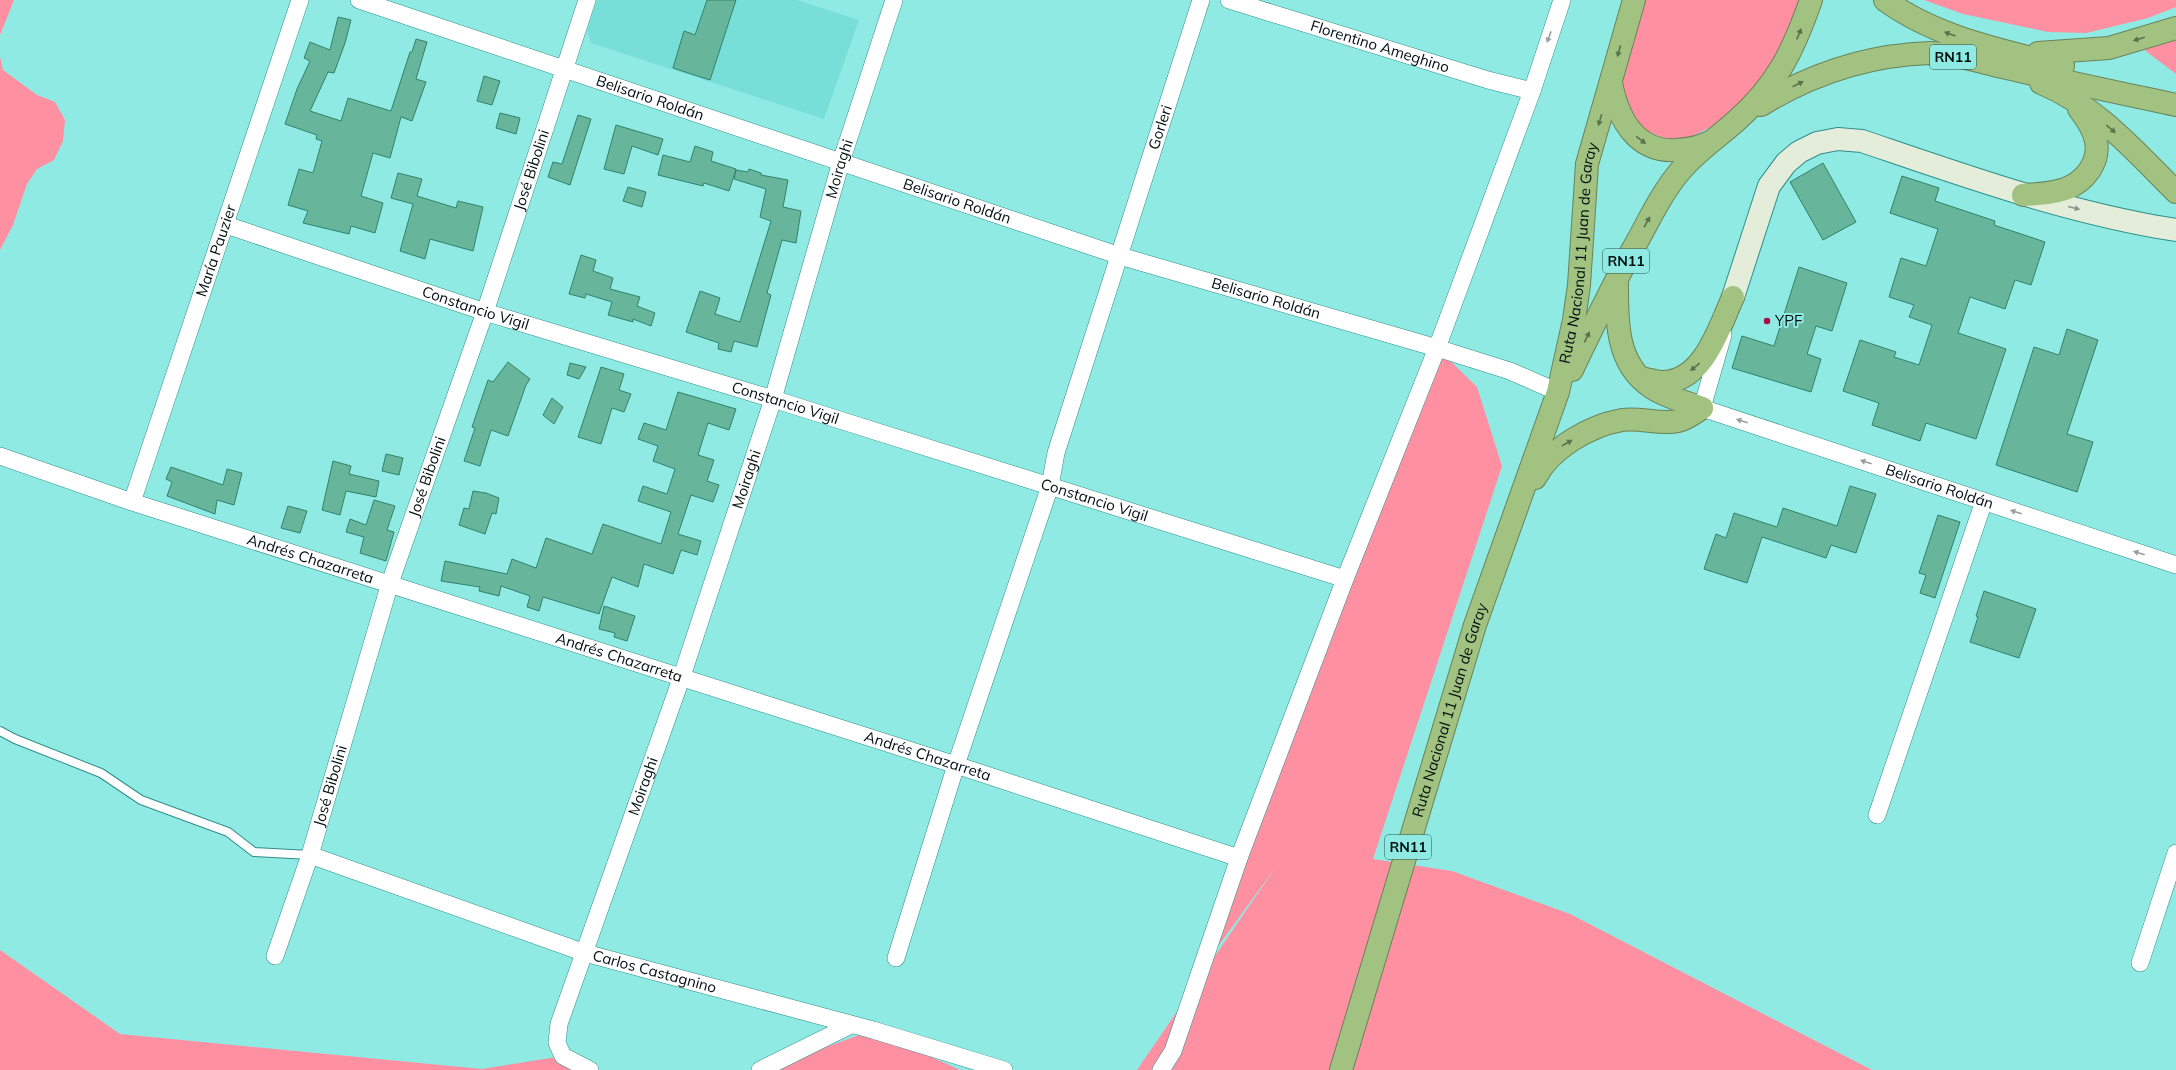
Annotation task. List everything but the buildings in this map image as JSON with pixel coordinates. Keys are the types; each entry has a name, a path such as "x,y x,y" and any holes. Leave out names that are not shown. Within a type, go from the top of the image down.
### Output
{"highway":[{"path":"1616,0 1631,10"},
{"name":"Ruta Nacional 11 Juan de Garay","path":"1547,423 1617,277 1659,201 1680,170 1696,154 1720,136 1740,118 1776,78 1790,54 1811,0"},
{"name":"Ruta Nacional 11 Juan de Garay","path":"1885,0 1931,27 2002,59 2176,105"},
{"name":"Ruta Nacional 11 Juan de Garay","path":"1341,1070 1475,625 1514,520 1558,392 1574,320 1579,285 1585,177 1631,10"},
{"path":"2002,59 2046,53 2109,48 2176,28"},
{"name":"Ruta Nacional 11 Juan de Garay","path":"1740,118 1778,94 1808,79 1864,61 1895,56 1932,53 1974,60 2002,59 2176,98"},
{"path":"2002,59 2076,102 2122,139 2176,192"},
{"name":"Ruta Nacional 11 Juan de Garay","path":"1611,82 1616,106 1625,123 1640,140 1654,148 1669,151 1690,149 1704,145 1720,136"},
{"path":"2023,195 2049,193 2066,189 2079,182 2091,170 2096,154 2096,141 2089,123 2076,102"},
{"path":"1617,277 1617,323 1622,347 1631,367 1650,387 1661,393 1702,408"},
{"path":"1641,378 1660,382 1672,380 1697,366 1707,355 1733,297"},
{"path":"1514,520 1543,463 1563,445 1591,430 1622,420 1676,421 1689,417 1702,408"}],"main road":[{"path":"1733,297 1769,186 1790,159 1799,152 1817,143 1838,139 1862,141 2023,195 2133,223 2176,230"}],"street":[{"name":"María Pauzier","path":"132,502 226,225 300,0"},
{"name":"Belisario Roldán","path":"359,0 1120,256 1437,348 1510,371 1558,392"},
{"name":"José Bibolini","path":"276,956 310,855 390,583 485,312 587,0"},
{"name":"Moiraghi","path":"590,1070 563,1056 556,1043 559,1024 680,678 773,399 841,162 894,0"},
{"name":"Gorleri","path":"896,958 956,765 1050,486 1056,452 1201,0"},
{"name":"Florentino Ameghino","path":"1230,0 1488,80 1532,90"},
{"path":"1161,1070 1173,1051 1239,858 1345,578 1437,348 1532,90 1562,0"},
{"name":"Constancio Vigil","path":"226,225 485,312 773,399 1345,578"},
{"path":"1702,408 1733,297"},
{"name":"Belisario Roldán","path":"1702,408 2176,565"},
{"name":"Andrés Chazarreta","path":"0,456 132,502 390,583 680,678 956,765 1239,858"},
{"path":"1876,815 1984,501"},
{"path":"2140,963 2170,891 2176,854"},
{"name":"Carlos Castagnino","path":"310,855 585,953 850,1025 1004,1070"},
{"path":"760,1070 850,1025"}],"lane":[{"path":"0,731 15,739 101,773 141,800 228,832 254,852 310,855"}],"shaded area":[{"path":"0,0 14,0 0,35"},
{"path":"597,0 797,0 859,20 824,119 591,43 587,31"},
{"path":"1644,0 1800,0 1782,49 1754,90 1719,123 1686,139 1666,139 1642,129 1631,109 1622,84"},
{"path":"1924,0 2176,0 2176,7 2148,18 2086,33 2048,32 1963,14"},
{"path":"2176,36 2176,74 2143,49"},
{"path":"0,57 3,70 37,95 55,102 65,120 63,141 54,160 37,169 27,184 13,225 0,250"},
{"path":"1437,348 1477,387 1502,466 1373,859 1452,871 1570,914 1872,1070 1137,1070 1275,868 1200,971"},
{"path":"0,950 120,1034 482,1069 563,1056 593,1070 0,1070"},
{"path":"873,1030 960,1070 763,1070"}],"place":[{"name":"YPF","path":"1767,321"}]}
